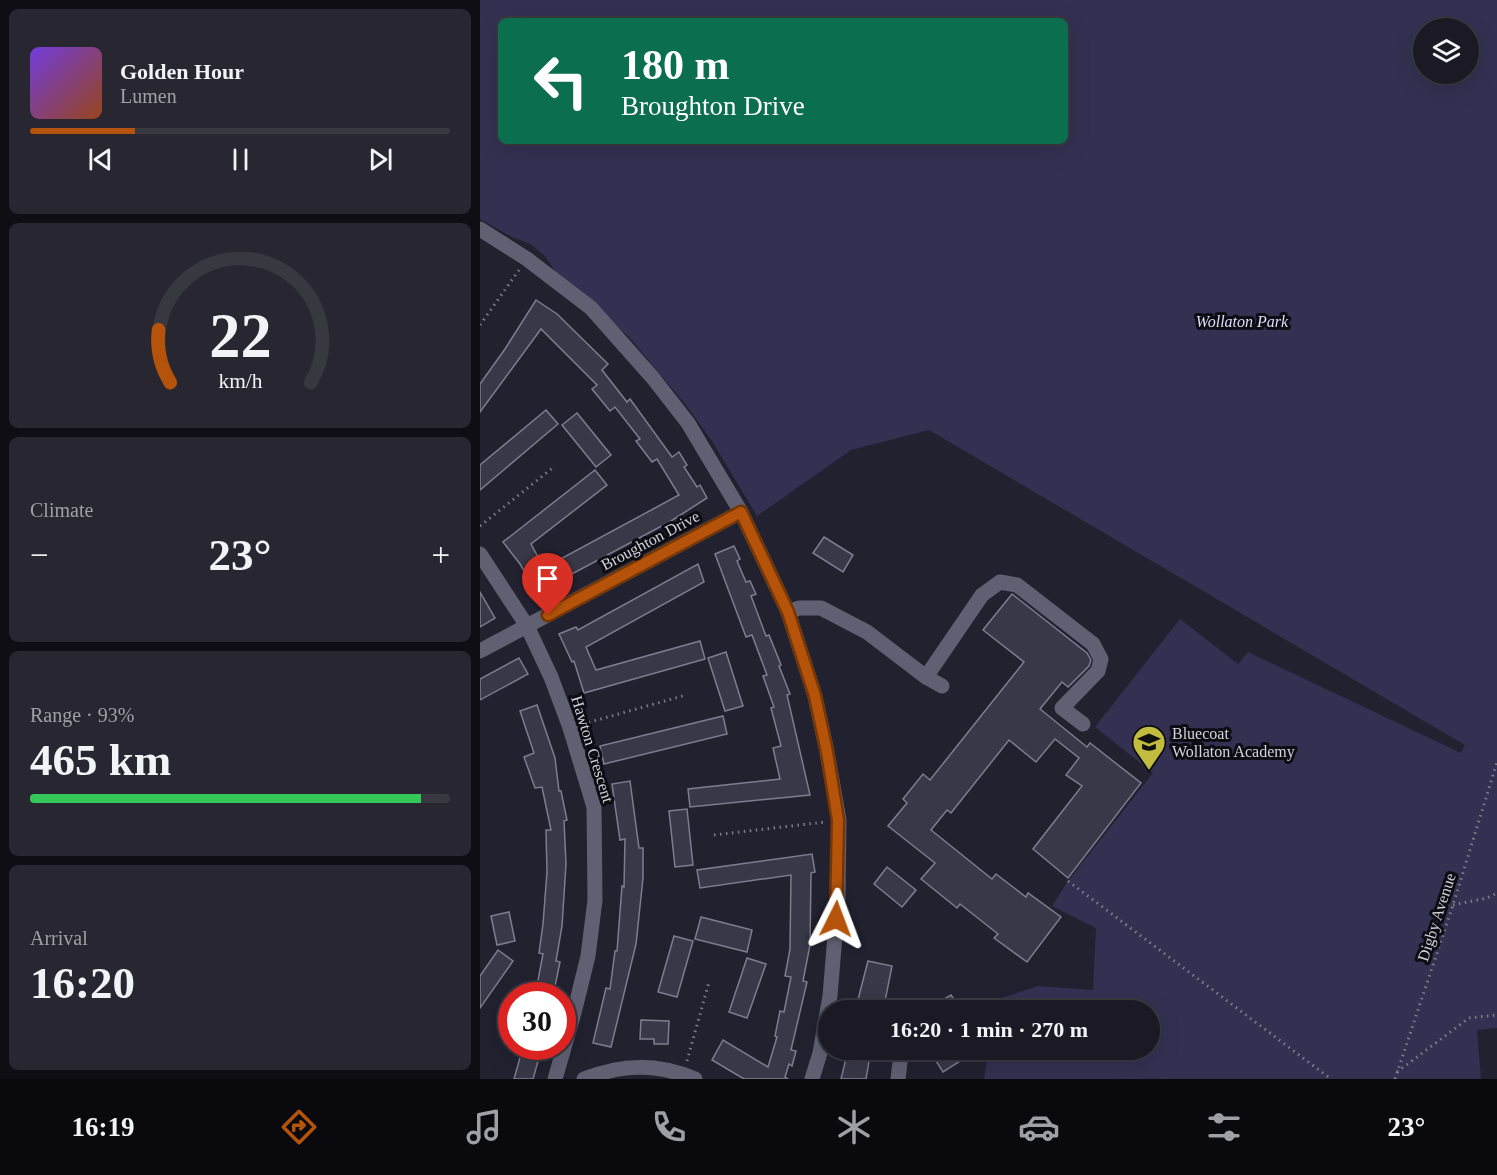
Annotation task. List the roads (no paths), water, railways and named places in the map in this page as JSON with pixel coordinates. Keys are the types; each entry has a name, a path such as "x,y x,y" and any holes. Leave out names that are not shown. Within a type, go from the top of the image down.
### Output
{"street":[{"path":"480,229 527,259 591,309 653,378 688,423 741,512 788,612 815,696 838,820 838,899 830,996 820,1053 812,1079"},
{"name":"Broughton Drive","path":"480,651 741,512"},
{"name":"Hawton Crescent","path":"480,554 527,626 551,677 570,728 594,807 595,900 588,956 555,1079"},
{"path":"926,677 982,595 1000,582 1017,585 1093,644 1101,659 1098,671 1062,708 1083,724"},
{"path":"788,612 798,608 821,608 867,632 926,677 942,686"},
{"path":"898,1079 900,1060"},
{"path":"584,1079 602,1072 638,1066 689,1077"}],"place":[{"name":"Bluecoat Wollaton Academy","path":"1149,771"}],"park label":[{"name":"Wollaton Park","path":"1242,321"}]}
